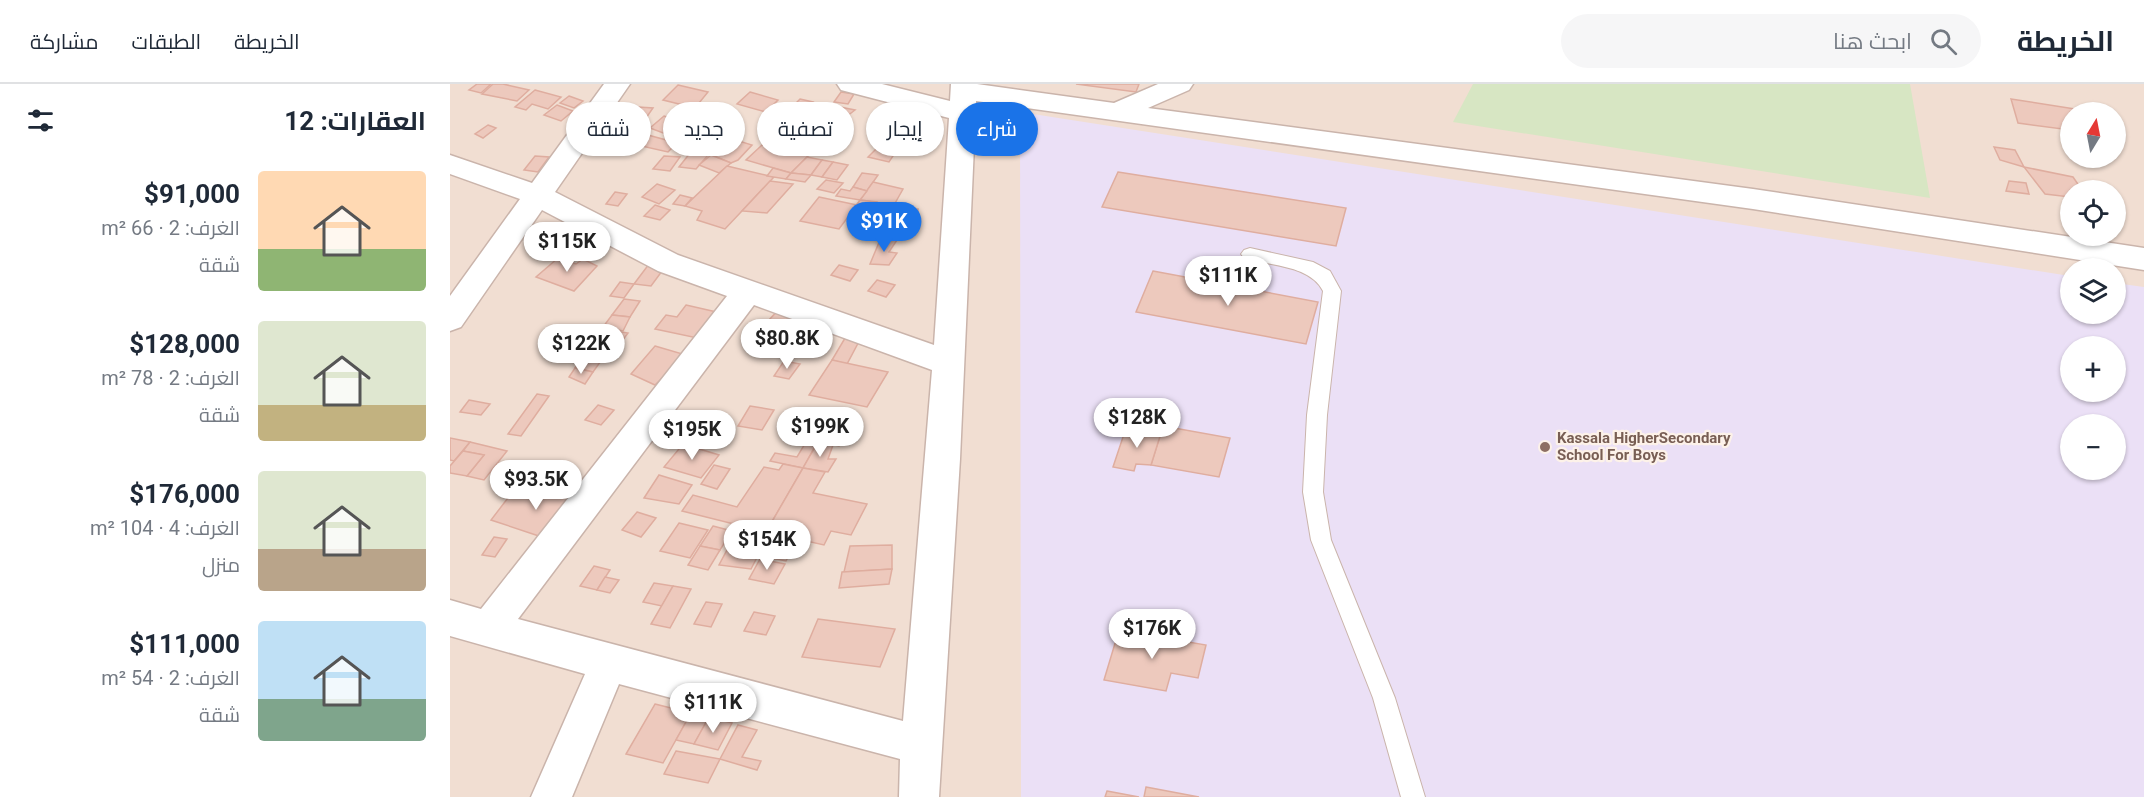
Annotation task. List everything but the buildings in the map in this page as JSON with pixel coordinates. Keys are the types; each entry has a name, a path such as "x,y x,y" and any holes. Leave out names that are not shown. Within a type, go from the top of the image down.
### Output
{"street":[{"path":"450,319 617,84"},
{"path":"850,84 1116,112 1753,199 2144,259"},
{"path":"1116,112 1180,84"},
{"path":"919,797 943,459 963,96"},
{"path":"450,164 537,195 668,263 948,363"},
{"path":"488,629 748,291"},
{"path":"450,618 609,663 921,745"},
{"path":"551,797 609,663"}],"lane":[{"path":"1250,254 1307,267 1324,276 1332,291 1317,415 1313,492 1322,540 1384,698 1413,797"}],"shaded area":[{"path":"450,84 2144,84 2144,797 450,797"},
{"name":"Kassala HigherSecondary School For Boys","path":"1038,115 2060,274 2060,324 2126,324 2126,285 2144,287 2144,797 1021,797 1020,156 1038,156"}],"green space":[{"path":"1473,84 1910,84 1930,198 1453,122"}],"place":[{"name":"Kassala HigherSecondary School For Boys","path":"1545,447"}]}
